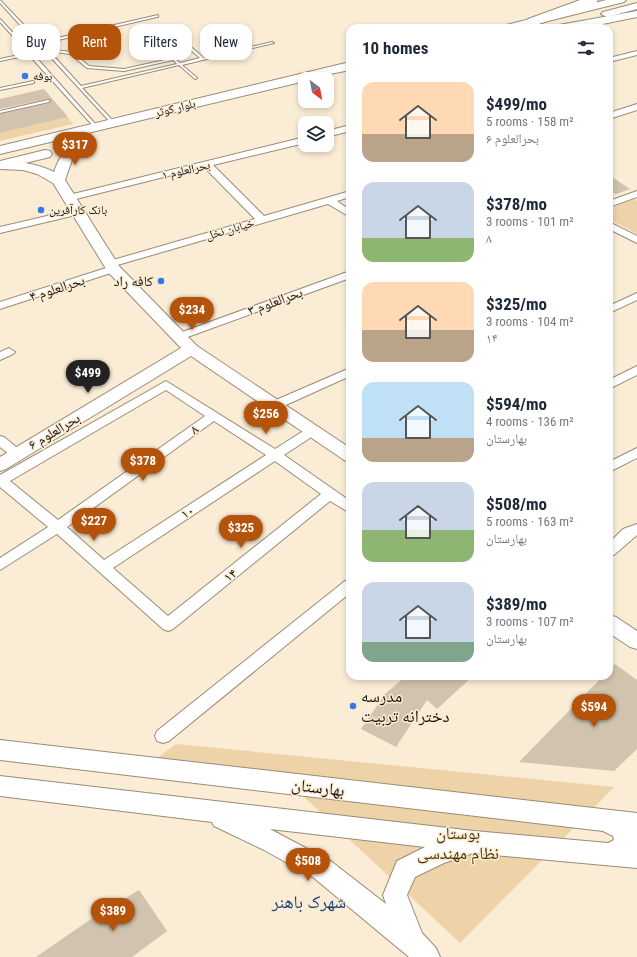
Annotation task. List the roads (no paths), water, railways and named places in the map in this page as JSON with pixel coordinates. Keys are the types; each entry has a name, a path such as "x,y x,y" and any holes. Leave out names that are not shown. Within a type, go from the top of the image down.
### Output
{"highway":[{"path":"532,22 558,11 592,0"}],"main road":[{"path":"523,24 620,0"},
{"path":"567,24 637,6"},
{"name":"بلوار کوثر","path":"0,150 346,67"},
{"path":"334,82 346,79"},
{"name":"بلوار کوثر","path":"126,133 298,91"},
{"path":"0,165 96,141"}],"street":[{"path":"587,24 637,14"},
{"path":"613,59 637,52"},
{"path":"613,115 637,107"},
{"path":"334,132 346,129"},
{"name":"بحرالعلوم ۱","path":"68,198 298,142"},
{"path":"58,180 63,163 68,154 81,145"},
{"path":"0,165 24,166 42,171 58,180 112,267 191,349 346,453"},
{"path":"208,165 262,220"},
{"path":"613,203 637,194"},
{"name":"خیابان نخل","path":"112,267 346,195"},
{"path":"613,196 620,200"},
{"path":"329,200 346,211"},
{"path":"0,230 77,212"},
{"path":"613,227 637,240"},
{"name":"بحرالعلوم ۴","path":"0,306 112,267"},
{"name":"بحرالعلوم ۳","path":"178,336 346,275"},
{"path":"613,308 637,296"},
{"name":"بحرالعلوم ۶","path":"0,476 17,454 191,349"},
{"path":"613,383 637,370"},
{"path":"274,406 346,374"},
{"path":"103,568 0,476 166,385 275,455 346,505"},
{"name":"۸","path":"0,565 58,527 213,416"},
{"name":"۱۰","path":"103,568 312,431"},
{"path":"0,440 17,454"},
{"path":"613,466 637,452"},
{"name":"۱۴","path":"103,568 168,625 330,494"},
{"path":"613,547 628,533 637,529"},
{"path":"163,736 346,589"},
{"path":"613,626 637,641"},
{"name":"بهارستان","path":"0,750 637,824"},
{"path":"0,786 209,812 474,842 613,853 637,857"},
{"path":"209,812 273,842 323,870 420,949"},
{"path":"606,820 621,828 626,837 625,846 613,853"},
{"path":"420,949 395,895 406,868 439,853 474,842"}],"lane":[{"path":"0,1 21,24"},
{"path":"60,38 157,16"},
{"path":"0,20 12,34"},
{"path":"252,48 272,43"},
{"path":"192,49 200,56"},
{"path":"60,52 71,53 88,67 124,70 174,59 195,78"},
{"path":"0,60 12,58"},
{"path":"35,60 96,127"},
{"path":"55,60 113,123"},
{"path":"80,87 200,60"},
{"path":"0,90 33,82"},
{"path":"0,112 48,101"}],"place":[{"name":"بوفه","path":"25,76"},
{"name":"بانک کارآفرین","path":"41,210"},
{"name":"کافه راد","path":"161,281"},
{"name":"مدرسه دخترانه تربیت","path":"353,706"}],"district":[{"name":"شهرک باهنر","path":"309,902"}],"park label":[{"name":"بوستان نظام مهندسی","path":"458,843"}]}
